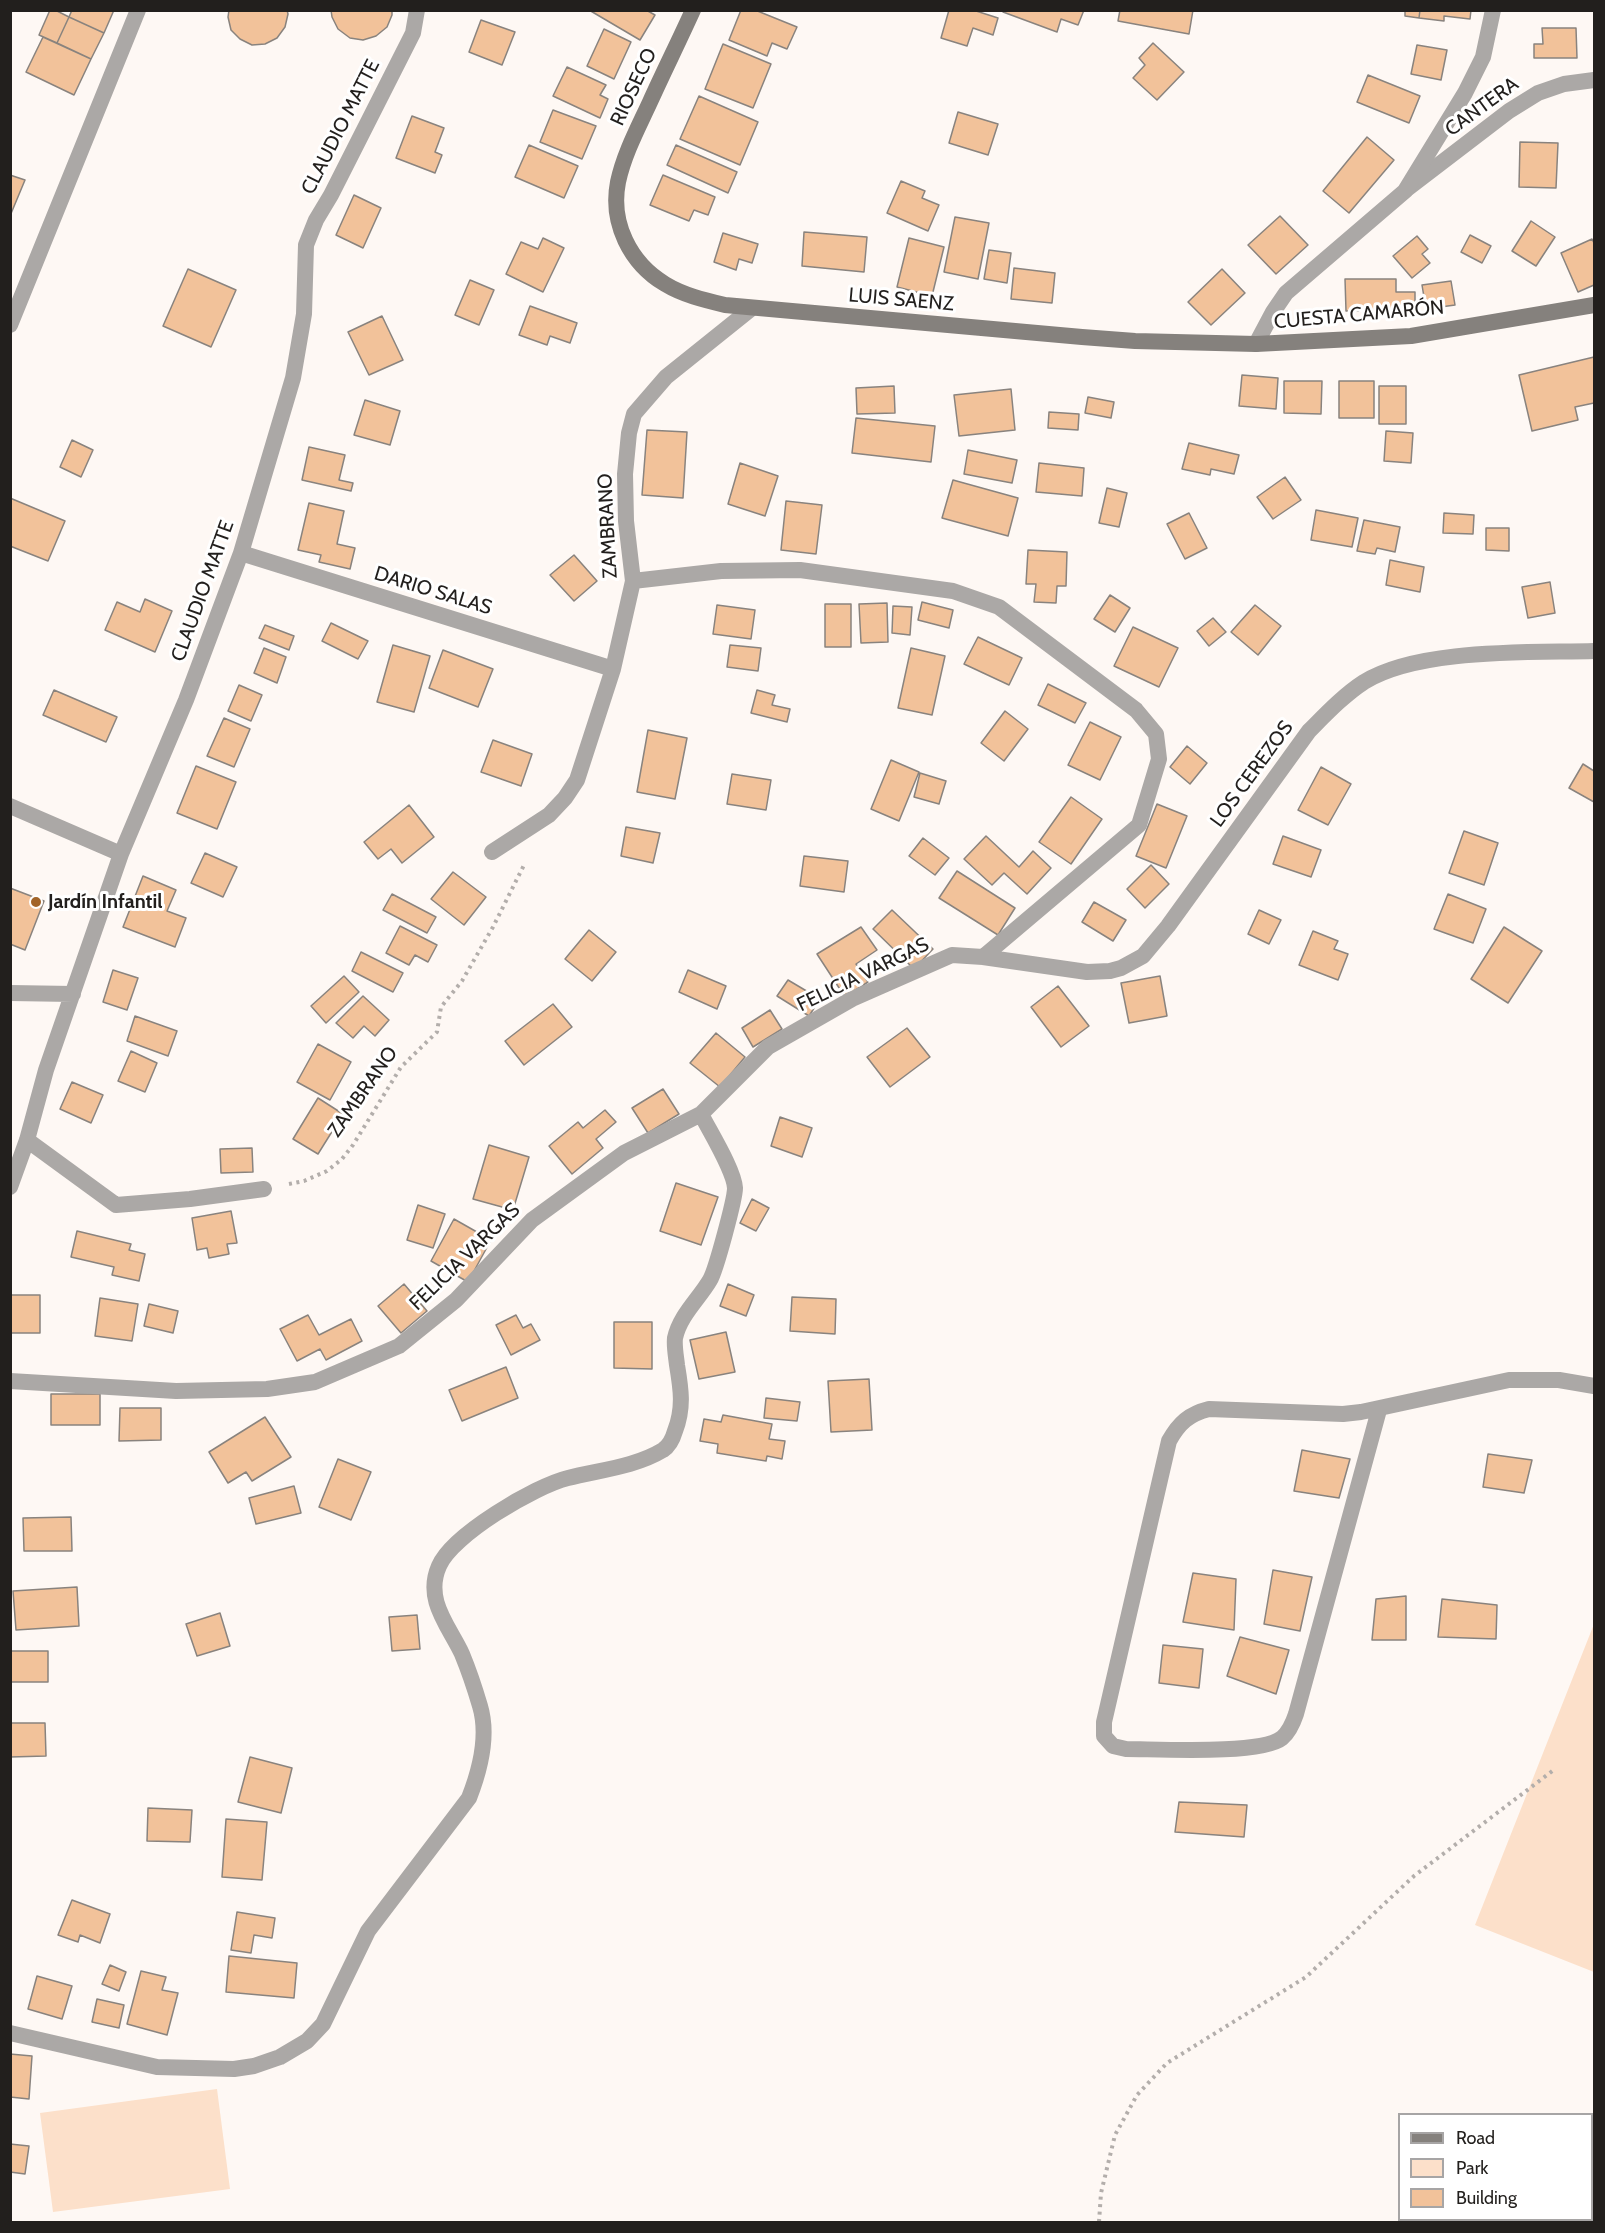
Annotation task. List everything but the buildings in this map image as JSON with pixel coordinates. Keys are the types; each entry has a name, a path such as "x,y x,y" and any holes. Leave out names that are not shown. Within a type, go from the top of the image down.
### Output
{"main road":[{"name":"RIOSECO","path":"618,183 630,145 693,10"},
{"name":"LUIS SAENZ","path":"618,183 616,202 618,222 636,259 649,273 665,284 698,298 725,305 1136,341 1256,344"},
{"name":"CUESTA CAMARÓN","path":"1256,344 1411,336 1594,305"}],"street":[{"path":"10,325 138,10"},
{"name":"CLAUDIO MATTE","path":"10,1187 27,1140 46,1070 121,854 186,700 241,553 293,378 304,314 306,245 316,220 331,195 413,33 417,10"},
{"name":"CUESTA CAMARÓN","path":"1256,344 1273,312 1287,293 1404,191 1465,93 1483,57 1493,10"},
{"name":"CANTERA","path":"1404,191 1509,111 1538,93 1564,84 1594,80"},
{"name":"ZAMBRANO","path":"492,852 549,815 577,780 613,669 633,581 625,474 628,434 634,414 666,377 752,308"},
{"name":"DARIO SALAS","path":"241,553 613,669"},
{"path":"633,581 721,571 800,570 953,591 999,607 1143,717 1156,734 1159,759 1139,825 983,957"},
{"name":"LOS CEREZOS","path":"983,957 1087,972 1121,968 1143,956 1309,731 1365,681 1402,666 1451,657 1594,651"},
{"path":"10,806 121,854"},
{"name":"FELICIA VARGAS","path":"10,1381 176,1391 267,1389 315,1382 399,1346 456,1300 532,1220 624,1153 701,1114 768,1047 852,999 952,955 983,957"},
{"path":"10,993 73,994"},
{"path":"10,2032 157,2067 234,2069 254,2066 280,2057 308,2041 323,2024 368,1930 469,1798 479,1773 484,1732 481,1707 461,1653 442,1620 436,1600 435,1584 444,1555 466,1535 538,1488 566,1478 634,1462 664,1449 672,1438 681,1416 682,1398 675,1354 675,1338 691,1306 711,1278 735,1197 733,1179 701,1114"},
{"path":"27,1140 116,1205 264,1190"},
{"path":"1378,1410 1291,1727 1283,1737 1275,1742 1248,1748 1126,1749 1113,1746 1104,1736 1104,1722 1169,1441 1175,1429 1185,1419 1196,1412 1209,1409 1342,1414 1378,1410 1509,1380 1559,1380 1594,1386"}],"path":[{"name":"ZAMBRANO","path":"264,1190 304,1181 327,1171 342,1159 401,1067 437,1032 441,1007 462,981 493,927 519,873 532,855"},
{"path":"1100,2223 1101,2193 1115,2135 1137,2095 1167,2063 1306,1977 1414,1876 1555,1769"}],"green space":[{"path":"1594,1624 1594,1972 1475,1925"},
{"path":"217,2089 230,2189 53,2212 40,2113"}],"place":[{"name":"Jardín Infantil","path":"36,902"}]}
